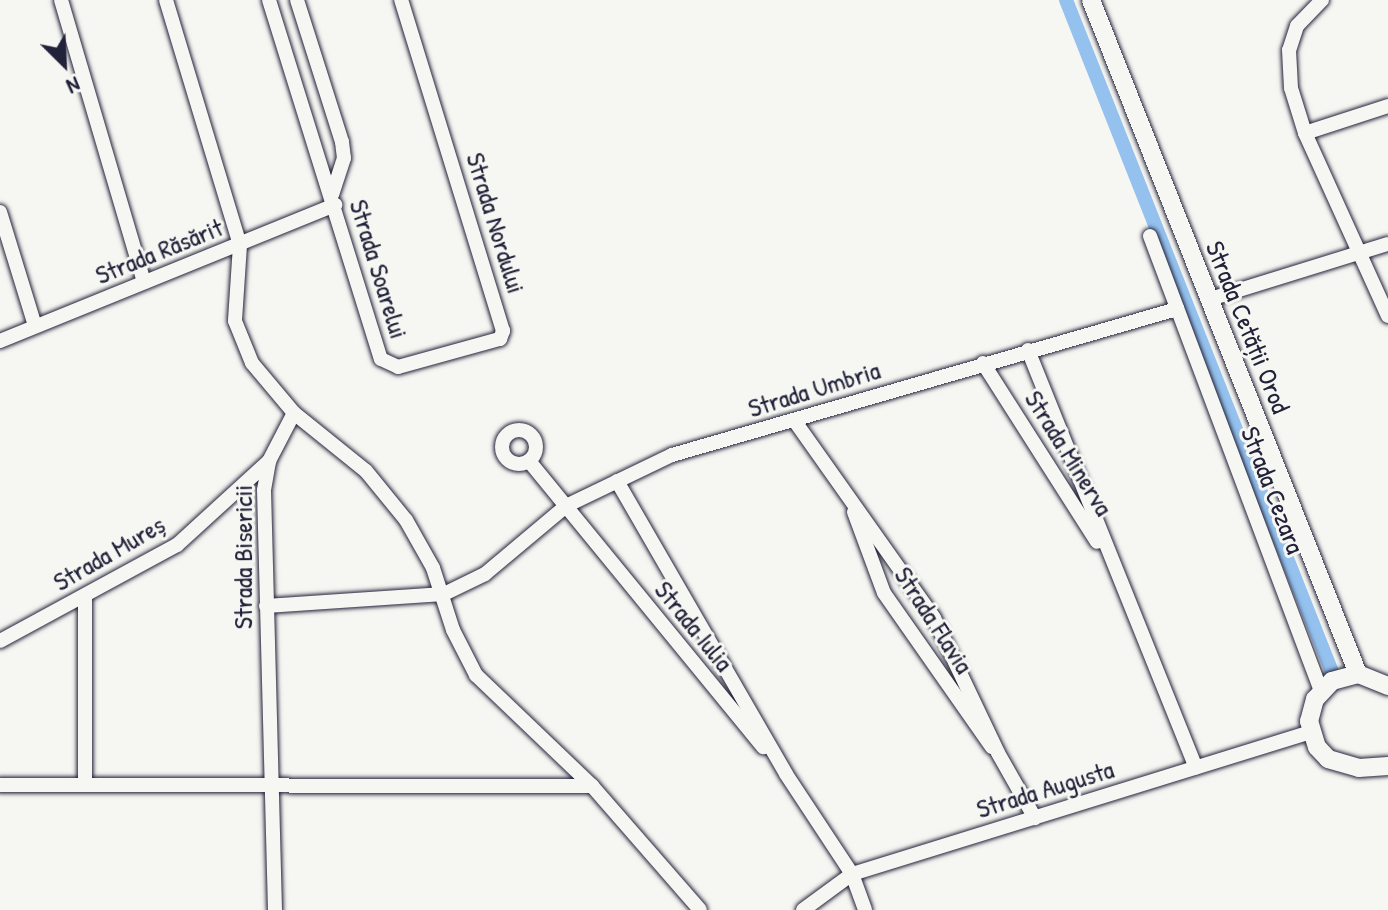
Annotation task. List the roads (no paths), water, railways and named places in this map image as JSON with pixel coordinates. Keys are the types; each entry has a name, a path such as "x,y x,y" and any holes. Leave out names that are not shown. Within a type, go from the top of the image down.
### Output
{"street":[{"path":"61,0 144,282"},
{"path":"166,0 240,245 235,321 257,371 294,413 378,483 422,544 444,594 453,630 476,675 592,786 700,910"},
{"name":"Strada Soarelui","path":"269,0 334,200 381,359"},
{"name":"Strada Soarelui","path":"297,0 342,142 344,158 334,200"},
{"name":"Strada Nordului","path":"381,359 398,367 500,339 503,331 401,0"},
{"name":"Strada Cetății Orod","path":"1091,0 1358,674"},
{"path":"1322,0 1297,26 1289,50 1291,88 1305,133 1363,252 1388,316"},
{"path":"1305,133 1388,106"},
{"name":"Strada Răsărit","path":"0,341 240,245 334,200"},
{"path":"0,212 35,326"},
{"name":"Strada Cezara","path":"1150,236 1321,690"},
{"path":"1210,299 1388,244"},
{"path":"1028,350 1177,309"},
{"name":"Strada Umbria","path":"444,594 485,574 566,506 672,455 1028,350"},
{"name":"Strada Minerva","path":"1028,350 1196,768"},
{"name":"Strada Minerva","path":"983,363 1115,569"},
{"name":"Strada Bisericii","path":"275,910 264,490 269,461 294,413"},
{"name":"Strada Flavia","path":"794,420 934,618 998,753 1035,818"},
{"name":"Strada Mureș","path":"0,641 85,598 177,545 269,461"},
{"name":"Strada Iulia","path":"529,461 786,774"},
{"name":"Strada Iulia","path":"617,481 786,774 852,874 865,910"},
{"name":"Strada Flavia","path":"851,502 884,593 998,753"},
{"path":"266,606 444,594"},
{"path":"85,598 85,785"},
{"path":"1384,762 1359,768 1328,759 1311,732 1311,710 1321,690 1358,674 1388,686"},
{"name":"Strada Augusta","path":"803,910 852,874 1311,732"},
{"path":"0,785 592,786"}],"waterway":[{"path":"1066,0 1332,672"}]}
